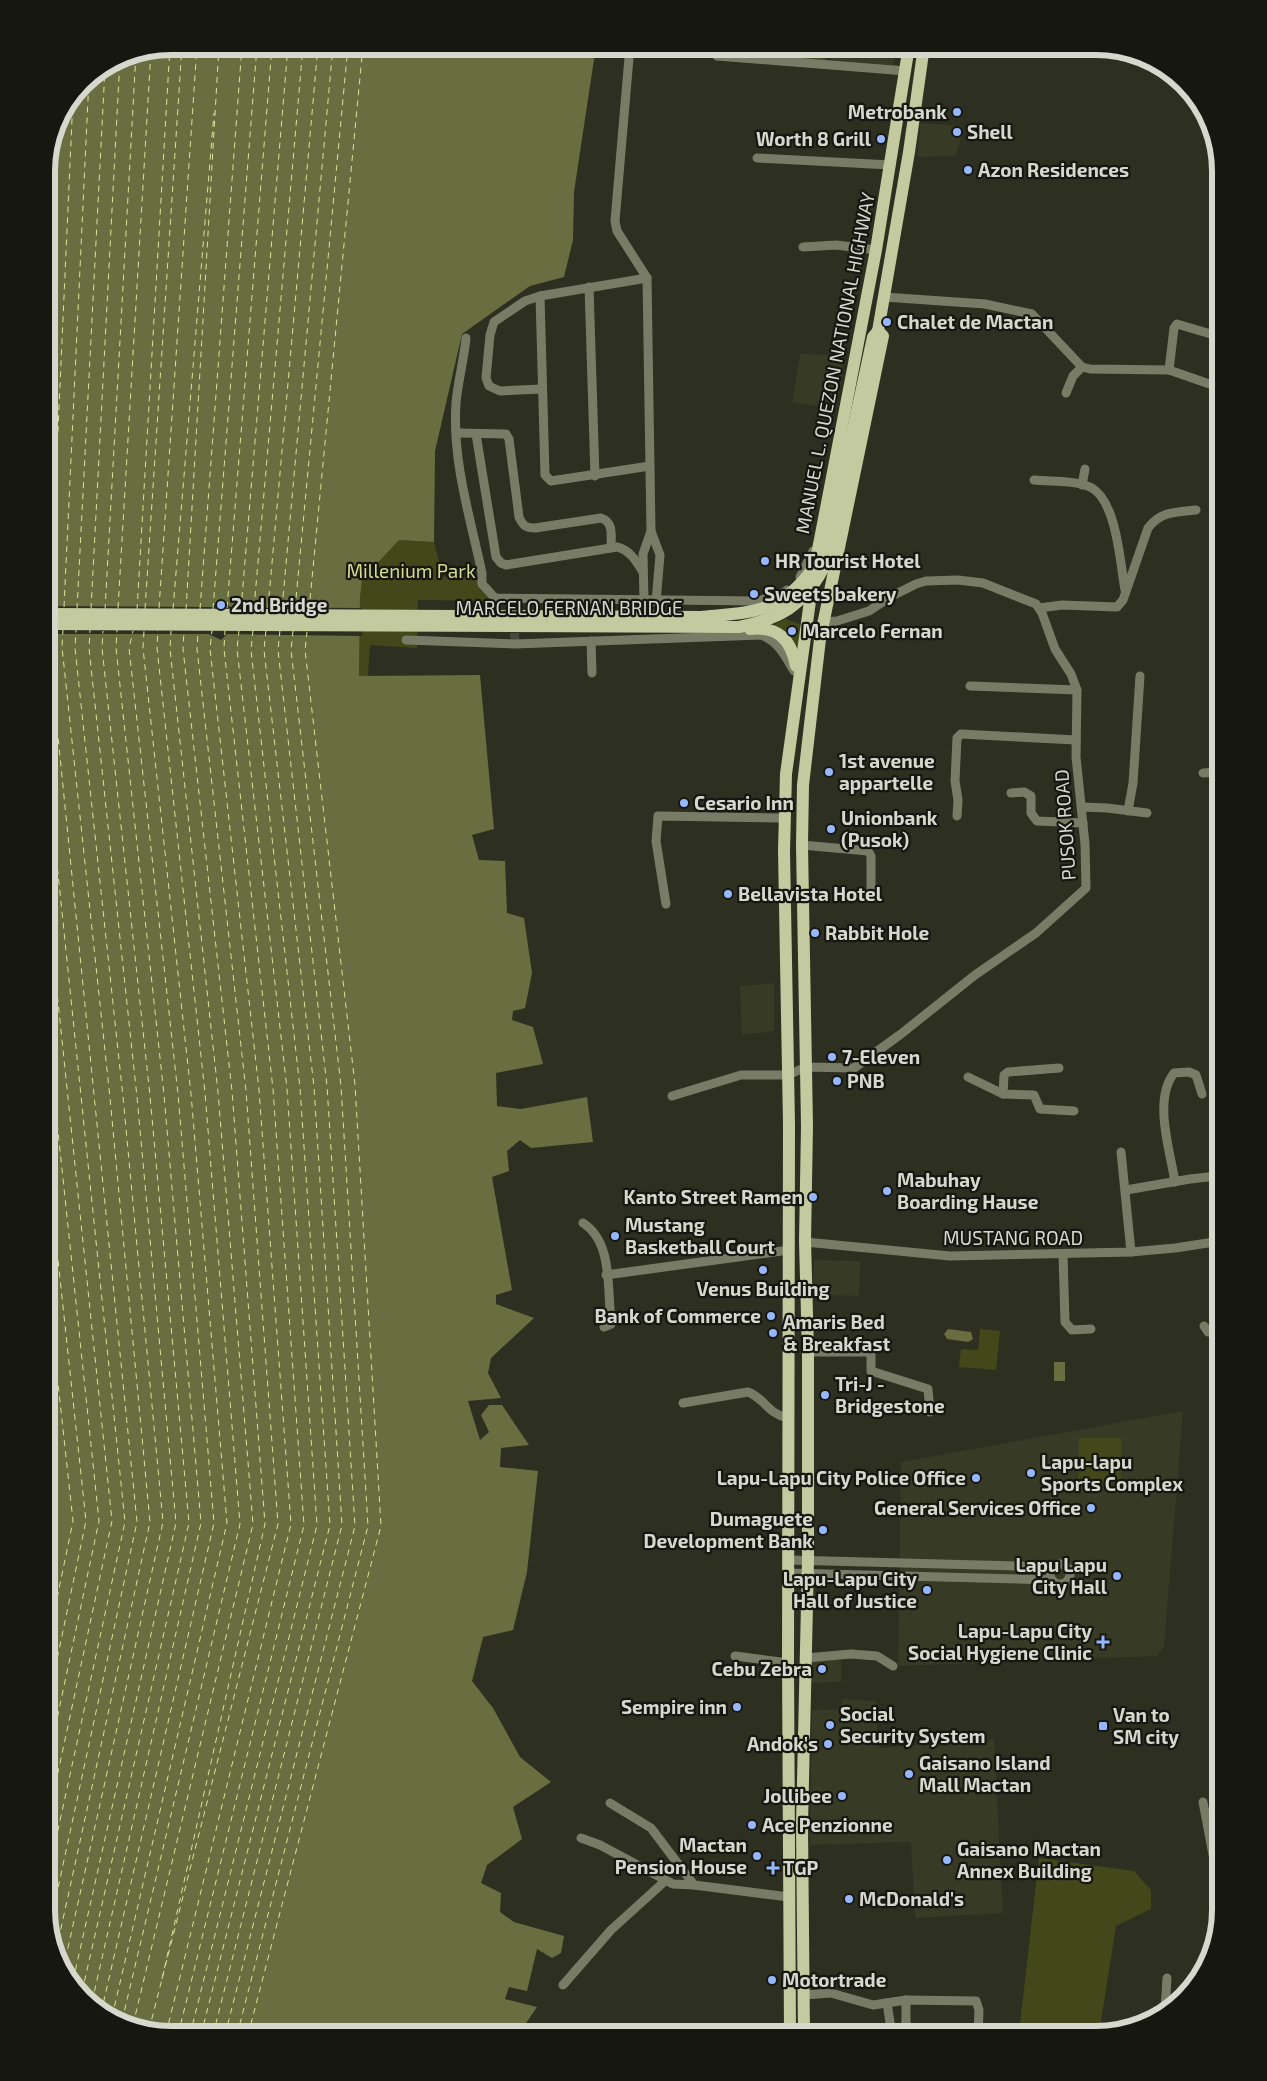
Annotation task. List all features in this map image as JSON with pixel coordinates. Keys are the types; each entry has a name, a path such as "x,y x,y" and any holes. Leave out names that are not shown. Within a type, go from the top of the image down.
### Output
{"main road":[{"name":"MANUEL L. QUEZON NATIONAL HIGHWAY","path":"790,2026 788,1663 789,1250 784,818 787,764 815,565 876,250 908,55"},
{"name":"MANUEL L. QUEZON NATIONAL HIGHWAY","path":"804,2026 802,1825 808,1566 808,1352 805,1242 806,1067 802,845 805,765 820,639 883,336 878,331 909,152 923,55"},
{"name":"MARCELO FERNAN BRIDGE","path":"55,624 739,627 775,618 786,612 809,591 824,569 872,337 878,331"},
{"name":"MARCELO FERNAN BRIDGE","path":"55,614 701,617 752,612 784,600 798,587 815,565"},
{"path":"752,612 780,613 806,624 820,639"},
{"path":"449,626 484,633 701,635 760,628 783,637 793,652 798,678"},
{"path":"787,764 805,765"},
{"path":"790,1979 804,1977"}],"street":[{"path":"629,55 615,221 617,231 647,278 651,531 660,555 656,602"},
{"path":"717,56 906,71"},
{"path":"756,158 891,165"},
{"path":"803,247 836,246 876,250"},
{"path":"542,389 500,391 489,386 486,378 490,335 494,322 525,301 540,296 647,278"},
{"path":"589,287 595,476"},
{"path":"540,296 546,474 551,481 595,476 650,466"},
{"path":"884,297 985,304 1032,314 1082,366 1090,369 1169,370 1212,385"},
{"path":"1169,370 1174,328 1177,324 1212,334"},
{"path":"466,338 456,402 463,492 482,573 482,584 495,598 513,602 758,602 783,593 800,578 811,558 824,518"},
{"path":"1066,393 1073,376 1082,366"},
{"path":"460,432 506,434 519,518 522,525 527,528 535,528 601,518 607,520 610,525 611,547"},
{"path":"476,434 496,557 501,563 506,564 611,547 624,549 643,572"},
{"path":"1082,485 1085,469"},
{"path":"1034,480 1082,485 1093,489 1106,505 1114,526 1125,592"},
{"path":"824,622 837,621 869,611 890,597 926,581 958,580 983,583 1036,604 1039,608 1062,605 1117,607 1124,600 1125,592 1148,528 1155,518 1168,513 1196,510"},
{"path":"644,601 643,554 651,531"},
{"name":"PUSOK ROAD","path":"672,1096 741,1076 788,1075 806,1067 854,1068 858,1066 974,975 1036,933 1086,888 1076,740 1077,690 1071,674 1055,649 1039,608"},
{"path":"406,640 515,643 762,635 771,639 780,647 798,678"},
{"path":"591,641 592,673"},
{"path":"1128,811 1133,783 1140,676"},
{"path":"970,686 1077,690"},
{"path":"958,816 955,781 957,738 961,734 1076,740"},
{"path":"1203,773 1212,772"},
{"path":"1011,793 1024,792 1031,796 1031,814 1037,821 1083,823"},
{"path":"1082,807 1147,813"},
{"path":"666,904 656,841 658,816 784,818"},
{"path":"802,845 868,851 871,856 872,892"},
{"path":"1003,1094 1004,1075 1008,1072 1013,1070 1059,1068"},
{"path":"1175,1182 1164,1108 1164,1094 1167,1082 1174,1073 1189,1072 1196,1075 1202,1094"},
{"path":"968,1077 1003,1094 1034,1095 1040,1109 1074,1111"},
{"path":"1121,1152 1131,1252"},
{"path":"1126,1190 1212,1177"},
{"path":"583,1223 591,1228 600,1239 606,1260 611,1324 604,1327"},
{"name":"MUSTANG ROAD","path":"805,1242 950,1256 1131,1252 1212,1242"},
{"path":"606,1276 789,1250"},
{"path":"1063,1254 1065,1322 1072,1330 1091,1329"},
{"path":"1204,1326 1208,1332 1212,1332"},
{"path":"808,1352 871,1352 871,1371 928,1389 930,1412"},
{"path":"683,1403 748,1392 758,1396 766,1407 776,1415 788,1418"},
{"path":"955,1563 956,1576"},
{"path":"788,1566 955,1563 1052,1567 1064,1564 1070,1572 1070,1577 1062,1584 1056,1584 1050,1576 1052,1567"},
{"path":"808,1566 956,1576 1052,1580"},
{"path":"806,1658 851,1654 878,1656 893,1666"},
{"path":"735,1656 788,1663"},
{"path":"1203,1802 1212,1849"},
{"path":"610,1803 652,1828 694,1885"},
{"path":"581,1838 600,1845 673,1884 790,1897"},
{"path":"563,1985 611,1930 665,1880"},
{"path":"1165,2003 1167,1978"},
{"path":"804,1995 831,1993 867,2005 906,2000 976,2001 979,2010 978,2026"},
{"path":"906,2000 906,2026"},
{"path":"887,2002 891,2026"}],"shaded area":[{"path":"595,55 574,192 573,240 564,277 530,286 462,334 435,451 434,542 399,540 362,580 360,598 359,676 480,675 494,829 472,835 479,860 505,861 507,913 524,918 532,973 525,1008 513,1011 512,1020 533,1027 543,1064 496,1073 497,1106 521,1109 587,1097 593,1142 531,1148 520,1140 507,1151 509,1171 492,1177 512,1290 496,1295 496,1304 534,1318 491,1358 488,1373 501,1398 468,1401 480,1440 489,1432 481,1415 489,1405 502,1405 529,1445 501,1448 500,1467 538,1471 527,1572 513,1630 483,1637 472,1681 493,1708 520,1757 551,1782 513,1807 522,1839 487,1865 481,1883 501,1893 500,1912 514,1922 564,1936 561,1953 552,1958 537,1949 527,1991 509,1987 505,1999 537,2007 524,2026 163,2026 148,2024 134,2020 106,2007 84,1987 74,1975 67,1961 57,1933 55,1910 55,163 59,141 67,120 79,100 89,89 106,74 120,67 134,61 156,56"},
{"path":"711,55 717,55 716,61"},
{"path":"732,55 749,55 748,57"},
{"path":"831,55 894,55 893,69 830,65"},
{"name":"Shell","path":"920,123 962,126 961,139 955,156 918,157"},
{"path":"800,354 845,355 837,409 792,402"},
{"path":"774,983 774,1031 742,1035 740,986"},
{"path":"814,1260 860,1261 859,1296 813,1295"},
{"path":"948,1329 971,1332 973,1339 968,1342 947,1339 944,1334"},
{"path":"1054,1362 1065,1362 1065,1381 1054,1381"},
{"path":"1183,1411 1164,1646 1157,1656 898,1666 901,1462"},
{"path":"841,1660 841,1682 811,1683 811,1661"},
{"path":"842,1699 876,1701 878,1748 994,1739 1003,1913 915,1918 911,1842 810,1845 812,1710 842,1709"}],"green space":[{"path":"780,55 826,55 824,65 779,61"},
{"path":"1211,524 1212,524 1212,726 1209,726"},
{"name":"Millenium Park","path":"399,540 434,542 443,577 468,577 484,581 490,585 496,601 418,600 417,648 370,645 368,676 359,676 362,580"},
{"path":"785,619 798,623 804,629 799,653 792,638 773,625"},
{"path":"980,1329 1000,1331 996,1370 959,1367 961,1349 978,1350"},
{"path":"1079,1438 1121,1438 1121,1483 1078,1483"},
{"path":"1039,1858 1134,1871 1151,1890 1151,1909 1116,1926 1100,2026 1036,2026 1020,2024"}],"pier":[{"path":"218,602 224,602 230,607 362,608 362,636 227,634 221,640 209,634 55,634 55,606 212,607"}],"ferry route":[{"path":"137,610 169,55"},
{"path":"145,609 181,55"},
{"path":"159,608 196,55"},
{"path":"186,610 218,55"},
{"path":"200,609 241,55"},
{"path":"213,609 256,55"},
{"path":"227,608 271,55"},
{"path":"241,609 287,55"},
{"path":"254,608 302,55"},
{"path":"268,608 317,55"},
{"path":"282,608 332,55"},
{"path":"295,609 347,55"},
{"path":"309,610 362,55"},
{"path":"118,608 151,57"},
{"path":"105,610 136,61"},
{"path":"91,609 120,67"},
{"path":"77,609 105,75"},
{"path":"64,607 88,90"},
{"path":"55,497 72,111"},
{"path":"173,609 214,113"},
{"path":"55,161 55,167"},
{"path":"59,1939 150,1522 110,1098 62,647 63,629"},
{"path":"123,2015 240,1524 205,1093 157,648 158,629"},
{"path":"66,1958 163,1522 123,1097 75,648 76,630"},
{"path":"74,1975 176,1523 137,1097 89,648 90,630"},
{"path":"93,1996 201,1523 164,1095 116,648 117,630"},
{"path":"168,2026 291,1524 259,1090 210,649 212,630"},
{"path":"180,2026 304,1525 273,1089 224,649 225,630"},
{"path":"192,2026 317,1525 287,1089 237,649 239,630"},
{"path":"203,2026 330,1525 300,1088 251,650 253,630"},
{"path":"215,2026 342,1525 314,1087 264,650 266,630"},
{"path":"227,2026 355,1526 327,1086 278,650 280,630"},
{"path":"83,1986 189,1523 150,1096 102,648 103,631"},
{"path":"103,2004 214,1523 178,1094 129,648 133,631"},
{"path":"113,2011 227,1523 191,1094 143,648 144,631"},
{"path":"134,2020 253,1524 218,1092 170,649 171,631"},
{"path":"162,1979 265,1524 232,1091 183,649 184,631"},
{"path":"150,2024 278,1524 246,1091 197,649 198,631"},
{"path":"239,2026 368,1526 341,1086 291,650 293,631"},
{"path":"250,2026 381,1526 355,1085 305,650 307,632"},
{"path":"55,707 137,1522 55,1902"},
{"path":"55,844 125,1522 55,1844"},
{"path":"55,973 112,1521 55,1786"},
{"path":"55,1103 99,1521 55,1729"},
{"path":"55,1232 86,1521 55,1669"},
{"path":"55,1356 73,1521 55,1608"}],"tunnel":[{"path":"513,606 515,642"}],"place":[{"name":"Metrobank","path":"957,112"},
{"name":"Shell","path":"957,132"},
{"name":"Worth 8 Grill","path":"881,139"},
{"name":"Azon Residences","path":"968,170"},
{"name":"Chalet de Mactan","path":"887,322"},
{"name":"HR Tourist Hotel","path":"765,561"},
{"name":"Sweets bakery","path":"754,594"},
{"name":"2nd Bridge","path":"221,605"},
{"name":"Marcelo Fernan","path":"792,631"},
{"name":"1st avenue appartelle","path":"829,772"},
{"name":"Cesario Inn","path":"684,803"},
{"name":"Unionbank (Pusok)","path":"831,829"},
{"name":"Bellavista Hotel","path":"728,894"},
{"name":"Rabbit Hole","path":"815,933"},
{"name":"7-Eleven","path":"832,1057"},
{"name":"PNB","path":"837,1081"},
{"name":"Mabuhay Boarding Hause","path":"887,1191"},
{"name":"Kanto Street Ramen","path":"813,1197"},
{"name":"Mustang Basketball Court","path":"615,1236"},
{"name":"Venus Building","path":"763,1270"},
{"name":"Bank of Commerce","path":"771,1316"},
{"name":"Amaris Bed & Breakfast","path":"773,1333"},
{"name":"Tri-J - Bridgestone","path":"825,1395"},
{"name":"Lapu-lapu Sports Complex","path":"1031,1473"},
{"name":"Lapu-Lapu City Police Office","path":"976,1478"},
{"name":"General Services Office","path":"1091,1508"},
{"name":"Dumaguete Development Bank","path":"823,1530"},
{"name":"Lapu Lapu City Hall","path":"1117,1576"},
{"name":"Lapu-Lapu City Hall of Justice","path":"927,1590"},
{"name":"Lapu-Lapu City Social Hygiene Clinic","path":"1103,1642"},
{"name":"Cebu Zebra","path":"822,1669"},
{"name":"Sempire inn","path":"737,1707"},
{"name":"Social Security System","path":"830,1725"},
{"name":"Van to SM city","path":"1103,1726"},
{"name":"Andok's","path":"828,1744"},
{"name":"Gaisano Island Mall Mactan","path":"909,1774"},
{"name":"Jollibee","path":"842,1796"},
{"name":"Ace Penzionne","path":"752,1825"},
{"name":"Mactan Pension House","path":"757,1856"},
{"name":"Gaisano Mactan Annex Building","path":"947,1860"},
{"name":"TGP","path":"773,1868"},
{"name":"McDonald's","path":"849,1899"},
{"name":"Motortrade","path":"772,1980"}]}
